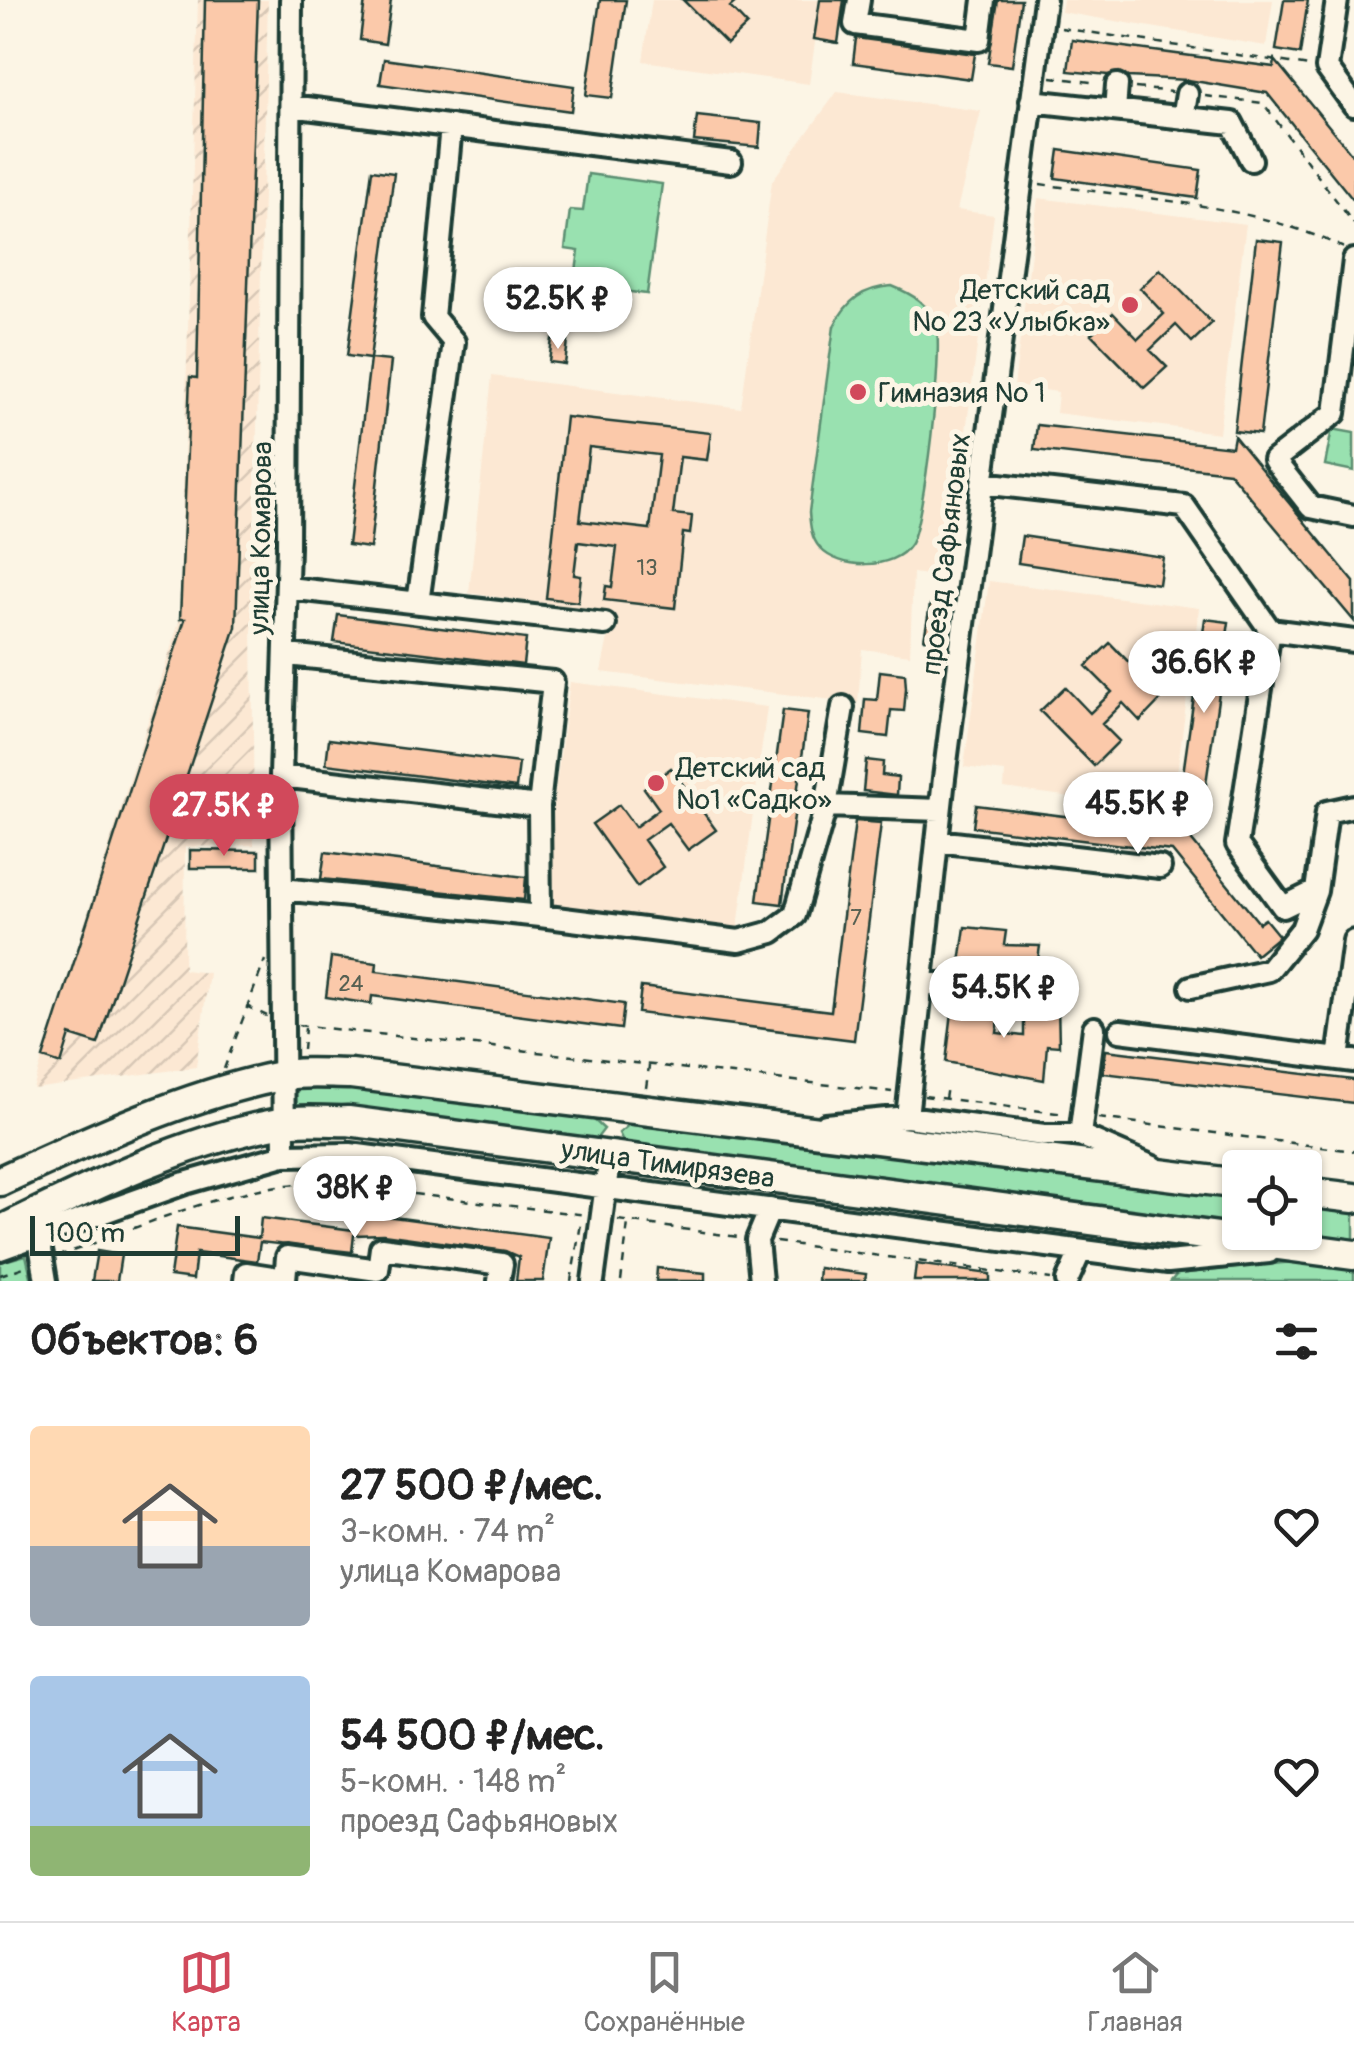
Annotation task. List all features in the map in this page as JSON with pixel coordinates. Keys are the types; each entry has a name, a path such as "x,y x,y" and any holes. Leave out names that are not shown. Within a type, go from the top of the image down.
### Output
{"main road":[{"name":"улица Тимирязева","path":"0,1181 77,1145 282,1076 350,1074 1222,1182"},
{"path":"610,1154 614,1108"},
{"name":"улица Тимирязева","path":"0,1232 89,1188 198,1146 282,1122 348,1121 1222,1237"},
{"path":"1322,1194 1354,1198"},
{"name":"улица Тимирязева","path":"1320,1250 1354,1255"}],"street":[{"name":"улица Комарова","path":"284,1155 280,776 288,588 292,0"},
{"path":"859,0 855,24 978,40 984,0"},
{"name":"проезд Сафьяновых","path":"906,1116 940,810 1046,0"},
{"path":"1337,0 1327,68 1354,105"},
{"path":"1115,110 1117,86"},
{"path":"1183,118 1187,94"},
{"path":"1031,101 1232,123 1251,160"},
{"path":"290,106 731,162"},
{"path":"418,602 454,342 433,316 451,126"},
{"path":"1354,256 1334,413 1274,460 1311,507 1354,516"},
{"path":"982,483 1184,506 1270,630 1238,844 1283,907 1316,890"},
{"path":"288,588 605,624"},
{"path":"1270,630 1354,640"},
{"path":"286,655 553,682 539,806 540,916"},
{"path":"282,890 739,941 772,932 794,914 826,806 842,707"},
{"path":"280,776 539,806"},
{"path":"826,806 940,810"},
{"path":"1192,986 1269,970 1302,928 1316,890 1327,812 1354,806"},
{"path":"937,841 1160,868"},
{"path":"1120,1031 1346,1060 1354,940"},
{"path":"922,982 1011,992"},
{"path":"1081,1125 1094,1028"},
{"path":"786,1129 906,1116 1044,1135 1081,1125 1173,1176"},
{"path":"0,1249 185,1183 284,1155 350,1154 1080,1252 1165,1272 1294,1250"},
{"path":"593,1281 592,1214 606,1186 610,1154"},
{"path":"760,1281 757,1240 770,1209"},
{"path":"39,1238 45,1271"},
{"path":"245,1281 246,1273 284,1279 287,1257 377,1276 382,1248 502,1264 500,1281"},
{"path":"1067,1281 1080,1252"}],"path":[{"path":"1042,25 1327,68"},
{"path":"1023,181 1222,211 1307,230 1354,256"},
{"path":"246,1006 282,1023 909,1094 1081,1125 1354,1151"},
{"path":"945,1100 947,1086"},
{"path":"0,1276 45,1271 248,1190 284,1183 324,1184 592,1214 628,1223 1067,1281"},
{"path":"571,1281 592,1214"},
{"path":"621,1281 628,1223"}],"shaded area":[{"path":"198,0 268,0 252,619 254,845 185,847 184,970 209,973 196,1067 33,1089 179,622"},
{"path":"652,0 821,0 809,84 643,61"},
{"path":"1063,0 1273,0 1266,46 1061,12"},
{"name":"Гимназия № 1","path":"837,92 981,111 957,210 994,215 947,578 913,573 910,655 862,649 858,703 601,672 613,613 469,593 492,376 741,408 772,181"},
{"name":"Детский сад № 23 «Улыбка»","path":"1038,198 1246,224 1219,433 1056,413 1058,392 1014,386"},
{"path":"989,581 1199,608 1172,810 1004,788 1005,772 964,767"},
{"name":"Детский сад №1 «Cадко»","path":"570,682 767,707 737,935 548,910 546,860"}],"green space":[{"path":"588,174 662,184 647,294 574,285 579,251 565,249 570,210 583,211"},
{"path":"892,286 919,300 936,325 935,399 926,473 910,545 880,563 853,563 820,548 813,536 809,512 834,326 857,297"},
{"path":"1332,429 1354,433 1354,471 1325,465"},
{"path":"293,1086 361,1088 593,1119 604,1129 594,1142 296,1113 288,1106"},
{"path":"631,1123 1222,1190 1222,1228 627,1149 619,1133"},
{"path":"1322,1202 1354,1206 1354,1245 1322,1241"},
{"path":"26,1255 32,1281 0,1281 0,1262"},
{"path":"1302,1261 1354,1268 1354,1281 1171,1281 1177,1274"}],"building":[{"path":"205,0 258,0 236,627 98,1044 70,1035 61,1064 43,1058 185,619 180,619 190,377 197,378"},
{"path":"365,0 391,0 385,44 360,40"},
{"path":"600,0 626,0 612,98 586,95"},
{"path":"683,0 738,0 730,7 747,25 727,44"},
{"path":"820,0 844,0 838,43 814,39"},
{"path":"998,0 1021,0 1012,66 988,63"},
{"path":"1284,0 1308,0 1300,54 1276,50"},
{"path":"856,38 975,54 971,79 853,63"},
{"path":"1072,40 1274,67 1275,60 1354,157 1354,201 1267,93 1188,80 1128,77 1119,72 1108,75 1068,71"},
{"path":"384,59 574,86 571,111 380,84"},
{"path":"697,116 761,123 759,147 694,141"},
{"path":"1059,150 1201,170 1197,198 1055,178"},
{"path":"372,170 394,173 370,359 347,356"},
{"path":"1256,239 1283,242 1260,434 1234,431"},
{"path":"1160,269 1212,323 1192,342 1176,325 1150,350 1167,367 1144,388 1091,334 1113,313 1138,339 1164,314 1140,288"},
{"path":"552,339 568,341 565,364 549,362"},
{"path":"370,359 391,361 370,548 348,545"},
{"path":"566,417 711,433 707,460 680,457 673,514 692,516 690,534 683,533 675,608 604,600 606,586 612,587 617,547 578,542 574,575 581,576 578,602 546,598","holes":["589,447 659,455 650,529 580,521"]},
{"path":"1037,425 1232,447 1234,436 1354,582 1354,621 1229,472 1034,450"},
{"path":"1022,536 1163,557 1159,584 1018,563"},
{"path":"930,605 942,607 936,641 924,639"},
{"path":"338,615 526,639 523,665 334,642"},
{"path":"1205,619 1229,622 1202,812 1178,809"},
{"path":"1110,643 1163,697 1140,721 1123,703 1102,724 1119,741 1094,766 1040,711 1065,687 1090,713 1112,692 1086,666"},
{"path":"880,671 905,674 904,711 891,710 888,737 862,734 865,699 877,700"},
{"path":"783,710 808,713 782,904 757,901"},
{"path":"329,739 519,763 516,788 326,764"},
{"path":"866,760 883,762 882,775 898,777 897,795 863,791"},
{"path":"671,768 716,830 688,850 668,823 644,840 663,867 637,887 592,824 619,805 635,827 659,809 644,788"},
{"path":"976,805 1184,831 1259,923 1265,919 1279,936 1256,955 1172,851 973,827"},
{"path":"855,821 881,823 854,1040 638,1013 641,987 831,1011"},
{"path":"190,850 259,851 259,868 190,868"},
{"path":"325,852 526,877 524,900 321,879"},
{"path":"965,927 1006,931 1004,945 1040,946 1035,980 994,976 995,968 960,963"},
{"path":"331,957 377,963 376,971 624,1004 621,1029 372,996 371,1004 326,997"},
{"path":"1024,1000 1058,1004 1059,1046 1047,1045 1044,1080 946,1062 952,1012 1000,1010 997,1033 1024,1036"},
{"path":"1106,1050 1354,1080 1354,1103 1103,1073"},
{"path":"356,1212 549,1238 543,1281 516,1281 519,1257 505,1251 383,1234 354,1235 352,1252 260,1242 257,1261 196,1253 193,1279 170,1276 177,1227 259,1238 261,1218 354,1230"},
{"path":"97,1251 121,1255 117,1281 92,1281"},
{"path":"916,1264 990,1274 990,1281 914,1281"},
{"path":"657,1268 705,1273 705,1281 656,1281"},
{"path":"819,1268 866,1274 865,1281 818,1281"}],"place":[{"name":"Детский сад № 23 «Улыбка»","path":"1130,305"},
{"name":"Гимназия № 1","path":"858,392"},
{"name":"Детский сад №1 «Cадко»","path":"656,783"}]}
